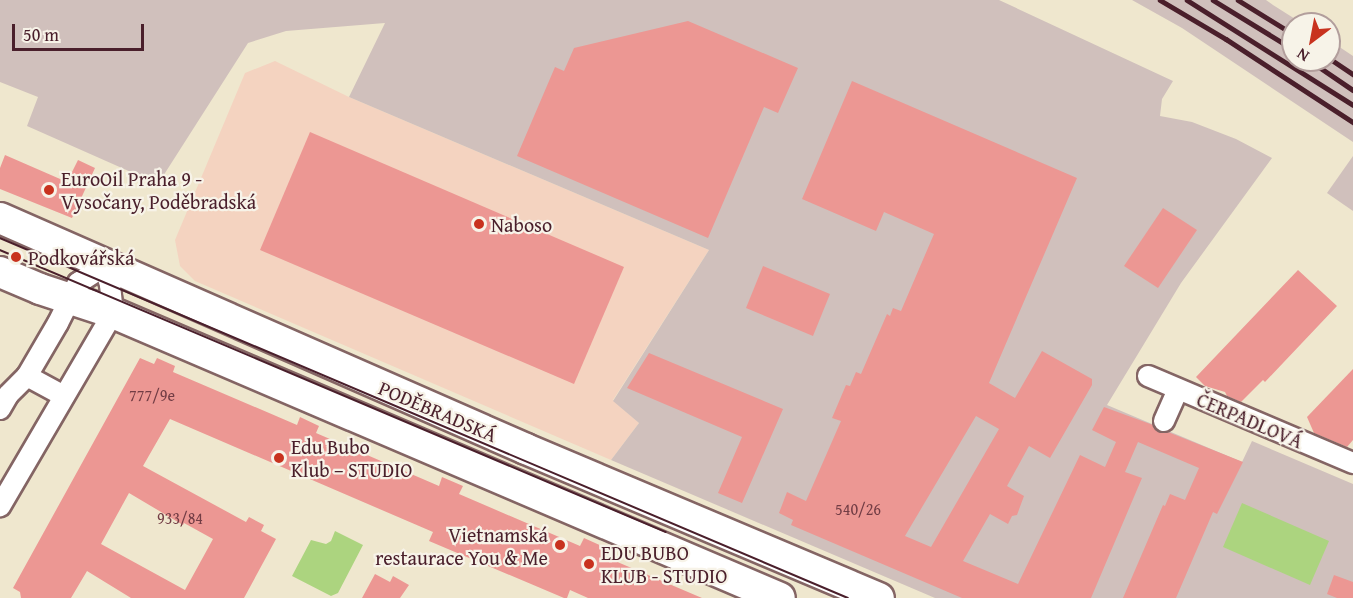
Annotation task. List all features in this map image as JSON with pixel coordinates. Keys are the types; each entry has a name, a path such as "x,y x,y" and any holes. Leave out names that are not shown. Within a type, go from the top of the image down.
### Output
{"main road":[{"name":"PODĚBRADSKÁ","path":"0,218 104,266 526,449 879,598"},
{"name":"PODĚBRADSKÁ","path":"0,272 112,313 780,598"}],"street":[{"path":"0,410 8,395 27,376 78,283 104,266 110,285 112,313 0,506"},
{"path":"27,376 64,396"},
{"name":"ČERPADLOVÁ","path":"1148,376 1353,463"},
{"path":"1164,421 1178,390"}],"shaded area":[{"path":"0,0 999,0 1173,81 1162,99 1160,116 1192,122 1236,139 1272,158 1181,283 1107,405 1242,462 1252,441 1353,484 1353,598 935,598 611,460 639,423 613,401 709,250 349,97 385,23 286,31 248,43 158,184 27,126 38,97 0,82"},
{"path":"1132,0 1266,0 1284,12 1281,12 1281,72 1341,72 1341,48 1353,56 1353,142 1182,28"},
{"path":"275,61 349,97 709,250 613,400 639,423 611,460 195,281 180,266 175,240 245,73"},
{"path":"1353,156 1353,211 1327,193"}],"green space":[{"path":"1242,503 1329,541 1310,585 1223,547"},
{"path":"335,531 363,545 338,593 331,596 292,576 311,540 326,544 331,541"}],"building":[{"path":"688,21 798,68 778,113 764,107 708,238 517,156 555,67 564,71 574,48"},
{"path":"852,81 1077,178 989,383 1015,398 1042,351 1092,379 1092,385 1050,458 1029,446 1007,486 1024,496 1017,515 1012,516 1008,524 990,514 963,561 1018,584 1080,455 1105,467 1116,442 1092,430 1104,407 1153,425 1160,432 1168,432 1243,462 1217,514 1213,512 1176,598 1123,598 1163,505 1165,506 1170,494 1185,500 1199,468 1138,442 1125,472 1142,478 1091,598 962,598 791,525 793,520 779,513 787,492 806,501 841,421 832,418 846,385 850,386 856,372 861,374 887,314 890,316 893,308 901,311 934,234 884,212 876,231 802,199","holes":["976,416 999,429 931,547 905,536"]},
{"path":"310,132 624,267 574,384 260,250"},
{"path":"5,155 67,182 78,160 95,168 72,218 0,189 0,168"},
{"path":"1163,208 1197,230 1158,288 1124,266"},
{"path":"763,266 830,294 813,336 746,308"},
{"path":"1298,270 1337,306 1265,382 1263,380 1241,402 1227,396 1225,392 1205,386 1196,377"},
{"path":"649,353 783,409 742,503 718,493 742,437 627,388"},
{"path":"140,358 154,364 157,358 175,366 173,372 297,425 300,417 319,426 316,433 439,486 442,477 463,486 459,494 580,546 584,538 604,547 601,555 702,598 588,598 570,590 567,598 564,598 429,541 433,532 170,419 143,466 246,522 249,517 264,525 261,531 276,539 244,598 131,598 87,571 71,598 21,598 20,592 13,588","holes":["129,493 183,525 184,523 213,539 185,590 101,544"]},
{"path":"1353,369 1353,440 1347,447 1314,433 1307,417"},
{"path":"375,574 390,582 393,576 409,585 400,598 362,598"},
{"path":"1334,575 1353,582 1353,598 1337,598 1327,594"}],"tram line":[{"path":"0,238 848,598"},
{"path":"0,250 666,532"}],"railway":[{"path":"1160,0 1226,39 1353,122"},
{"path":"1187,0 1353,105"},
{"path":"1213,0 1281,42"},
{"path":"1238,0 1281,27"},
{"path":"1341,66 1353,74"},
{"path":"1327,72 1353,90"}],"place":[{"name":"EuroOil Praha 9 - Vysočany, Poděbradská","path":"49,190"},
{"name":"Naboso","path":"479,224"},
{"name":"Podkovářská","path":"16,257"},
{"name":"Edu Bubo Klub – STUDIO","path":"279,458"},
{"name":"Vietnamská restaurace You & Me","path":"560,545"},
{"name":"EDU BUBO KLUB - STUDIO","path":"589,564"}]}
